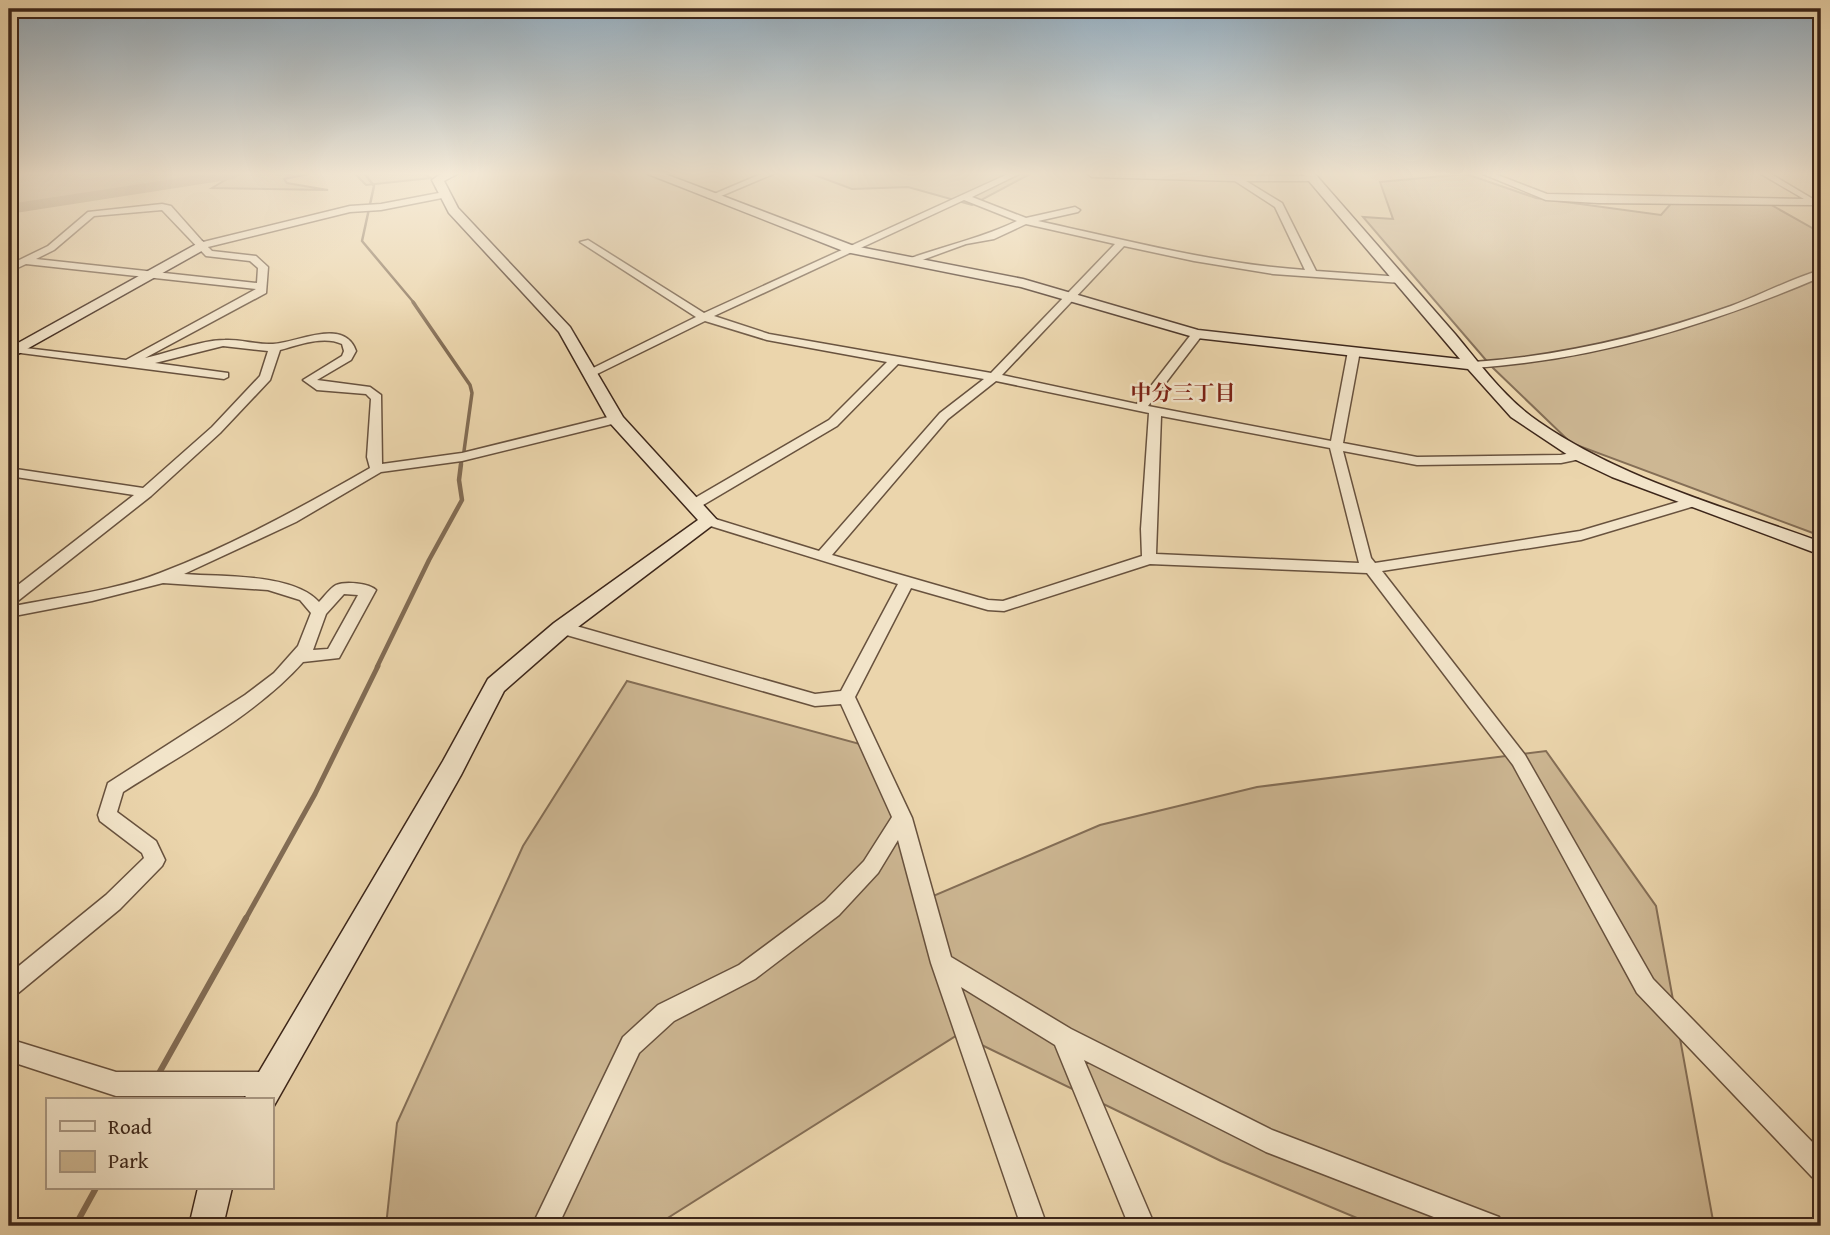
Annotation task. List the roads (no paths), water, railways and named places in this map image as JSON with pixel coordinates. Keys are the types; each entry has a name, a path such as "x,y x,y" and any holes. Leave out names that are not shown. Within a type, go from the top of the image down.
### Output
{"street":[{"path":"9,269 51,247 70,232"},
{"path":"132,363 261,293 264,287 263,267 253,258 209,254 190,232"},
{"path":"13,352 202,244 254,232"},
{"path":"473,232 565,330 616,419 709,521 988,605 1004,606 1149,559 1371,568 1581,535 1693,502"},
{"path":"804,232 851,249 1023,283 1197,334 1473,365 1512,364 1618,344 1689,322 1821,273"},
{"path":"589,374 702,316 891,232"},
{"path":"911,261 1002,232"},
{"path":"1074,232 1247,267 1402,280"},
{"path":"1292,232 1312,274"},
{"path":"1360,232 1517,413 1553,439 1618,473 1821,549"},
{"path":"585,242 702,316 767,337 994,377 1417,461 1562,459 1580,455"},
{"path":"822,557 944,416 994,377 1122,242"},
{"path":"25,261 264,287"},
{"path":"1149,559 1148,409 1197,334"},
{"path":"132,363 223,343 275,348 305,339 338,338 347,342 350,351 347,358 309,380 317,386 370,391 377,398 374,457 377,469"},
{"path":"9,600 146,493 216,430 266,377 275,348"},
{"path":"1354,351 1336,447 1364,559 1519,760 1645,986 1821,1168"},
{"path":"13,352 224,375"},
{"path":"693,505 833,423 895,360"},
{"path":"9,612 92,596 163,578 291,519 377,469 462,457 616,419"},
{"path":"9,472 146,493"},
{"path":"9,1050 116,1084 265,1092 445,780 496,685 562,628 709,521"},
{"path":"163,578 270,585 304,596 319,612"},
{"path":"846,697 906,582"},
{"path":"9,987 113,902 155,860 149,847 107,815 115,788 251,700 280,677 305,649 319,612 340,589 368,590 333,654 298,657"},
{"path":"562,628 816,700 846,697"},
{"path":"846,697 902,818 942,963 1031,1225"},
{"path":"545,1226 631,1045 666,1013 747,972 832,908 871,867 902,818"},
{"path":"942,963 1063,1037 1266,1140 1490,1226"},
{"path":"1063,1037 1142,1226"},
{"path":"206,1226 215,1190"}],"waterway":[{"path":"364,232 362,241 415,304"},
{"path":"413,302 470,385 472,393 464,451"},
{"path":"461,465 462,458"},
{"path":"377,667 429,560 462,500 459,480 461,464"},
{"path":"245,920 315,794 378,666"},
{"path":"158,1075 246,918"},
{"path":"75,1226 95,1190"}],"district":[{"name":"中分三丁目","path":"1183,393"}]}
